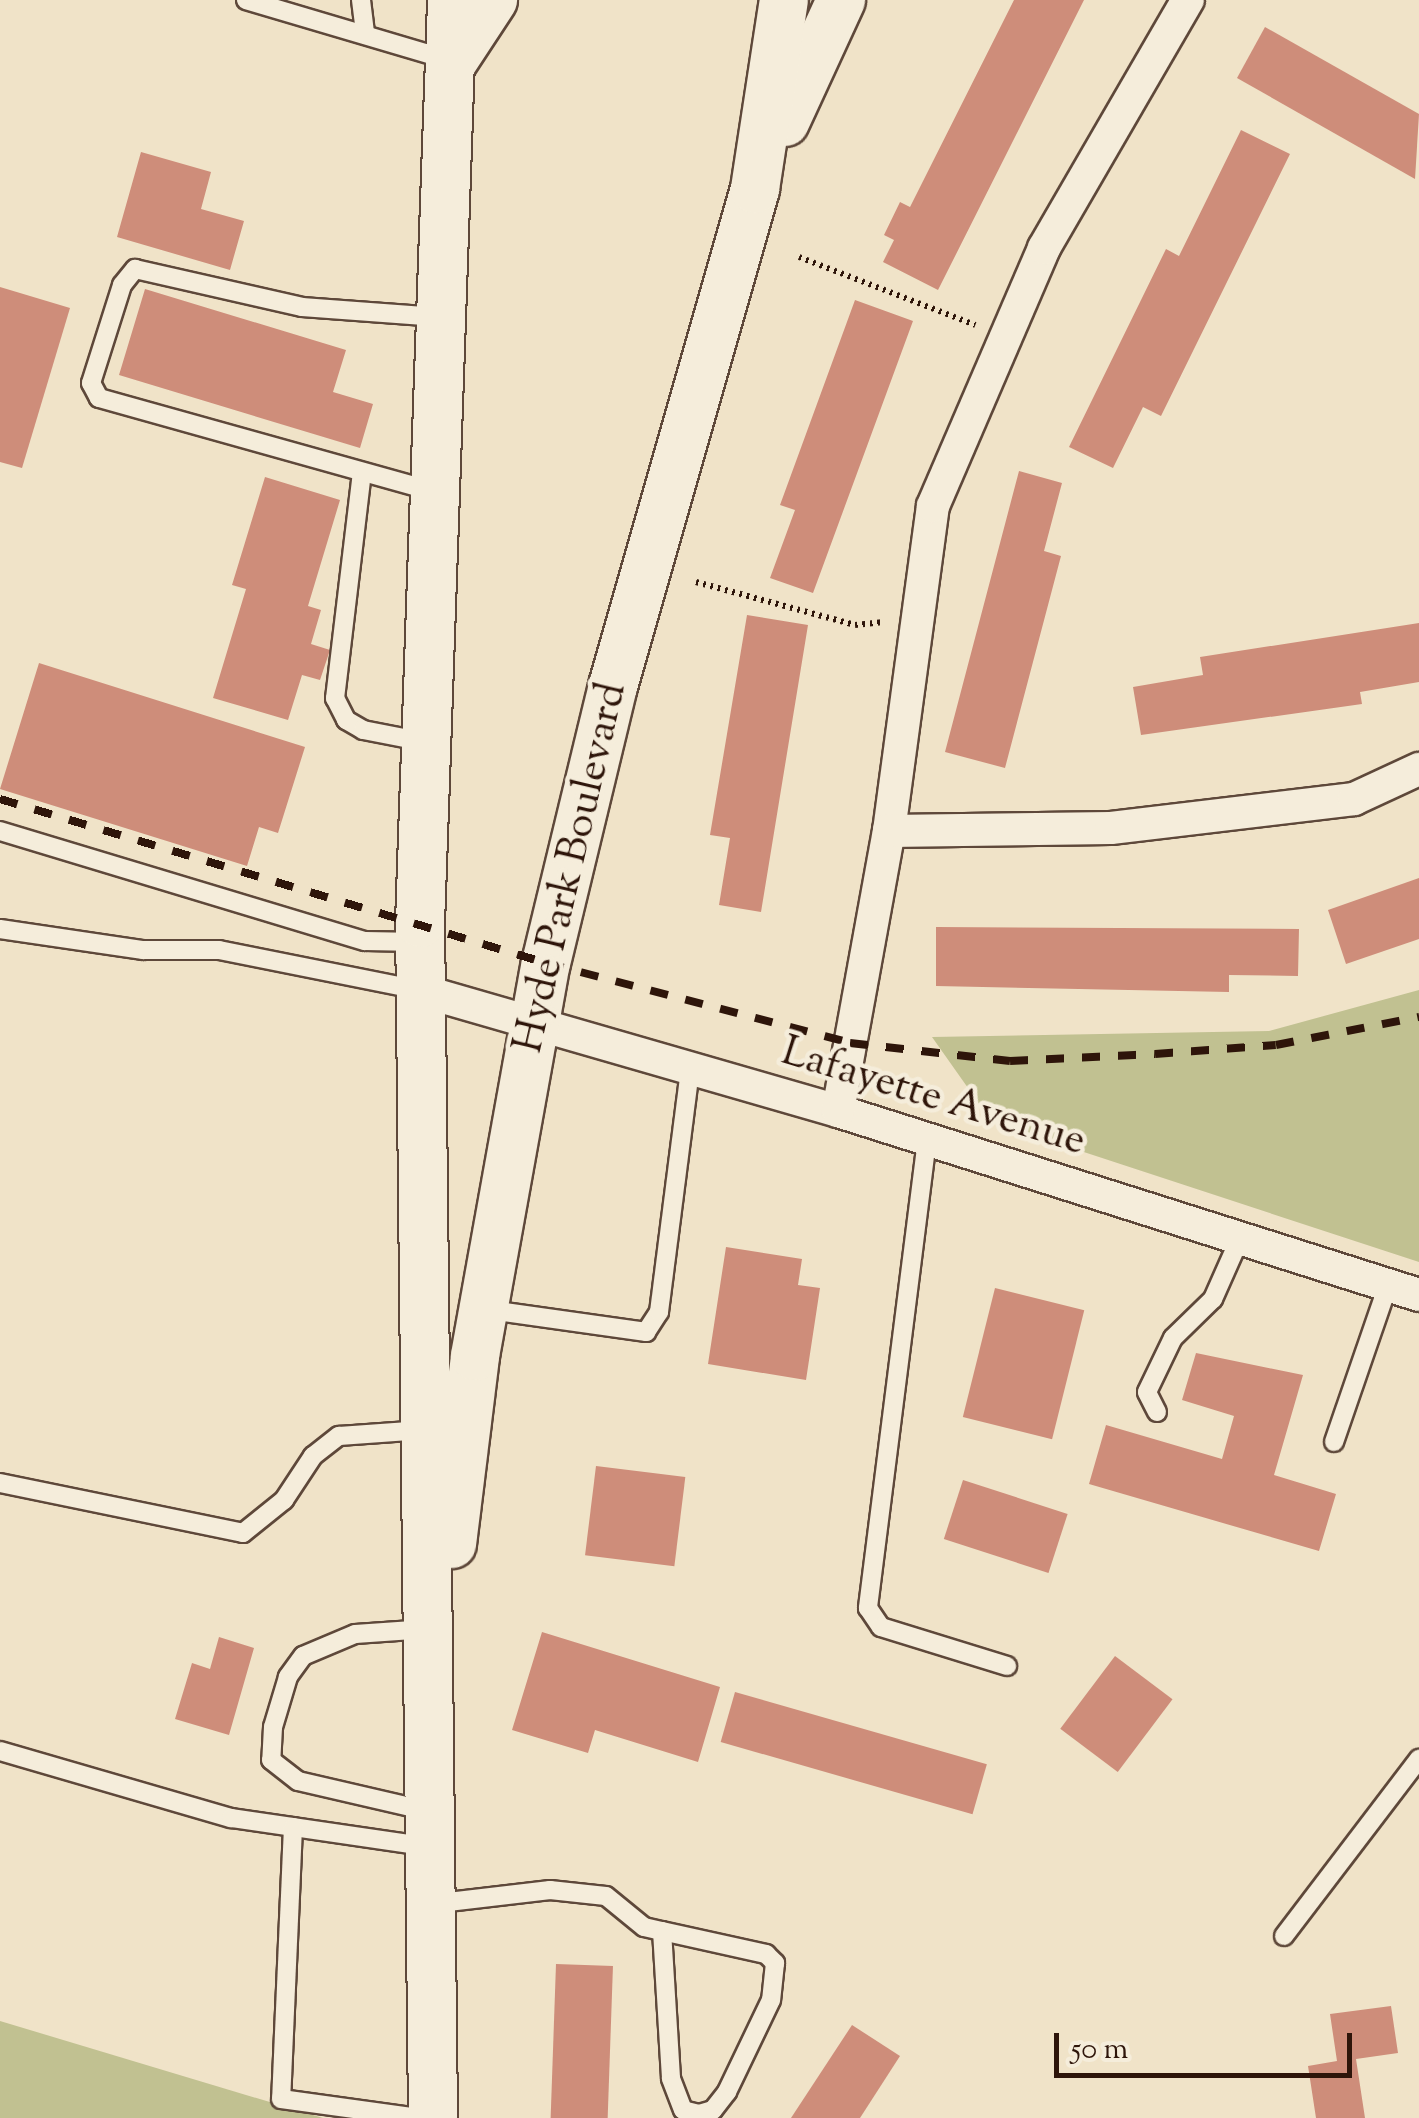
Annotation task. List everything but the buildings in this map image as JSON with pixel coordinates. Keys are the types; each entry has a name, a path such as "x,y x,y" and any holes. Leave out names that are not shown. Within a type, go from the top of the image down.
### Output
{"main road":[{"name":"Hyde Park Boulevard","path":"433,2118 420,942 454,61 452,0"},
{"path":"454,61 494,0"},
{"name":"Hyde Park Boulevard","path":"429,1751 483,1309 534,1025 612,686 755,189 784,0"},
{"path":"755,189 841,0"}],"street":[{"path":"838,1111 889,831 934,506 1044,248 1188,0"},
{"path":"889,831 1110,828 1354,798 1419,768"},
{"name":"Lafayette Avenue","path":"420,990 838,1111 1404,1290"}],"lane":[{"path":"246,0 454,61"},
{"path":"361,0 365,35"},
{"path":"437,492 99,398 91,383 122,285 135,269 302,308 444,318"},
{"path":"362,472 336,698 346,720 363,730 427,742"},
{"path":"0,831 365,941 420,942"},
{"path":"0,928 143,950 219,950 420,990"},
{"path":"483,1309 646,1332 659,1312 690,1069"},
{"path":"927,1140 868,1608 881,1627 1006,1666"},
{"path":"1157,1412 1147,1392 1173,1338 1213,1300 1240,1238"},
{"path":"1334,1442 1404,1290"},
{"path":"0,1484 243,1532 284,1500 313,1456 340,1436 425,1430"},
{"path":"428,1629 354,1634 303,1656 278,1710 271,1760 298,1781 430,1829"},
{"path":"0,1751 232,1818 292,1827 430,1829"},
{"path":"1284,1936 1419,1759"},
{"path":"292,1827 281,2099 418,2118"},
{"path":"430,1904 550,1890 606,1896 644,1928 662,1931 766,1954 774,1963 771,2000 726,2092 713,2110 699,2114 684,2110 671,2078 662,1931"}],"path":[{"path":"799,257 1006,337"},
{"path":"696,582 856,625 918,619"}],"green space":[{"path":"1419,990 1419,1262 992,1122 932,1037 1269,1031"},
{"path":"0,2021 323,2118 0,2118"}],"railway":[{"path":"0,799 546,963 850,1043 1010,1061 1276,1045 1419,1017"}]}
